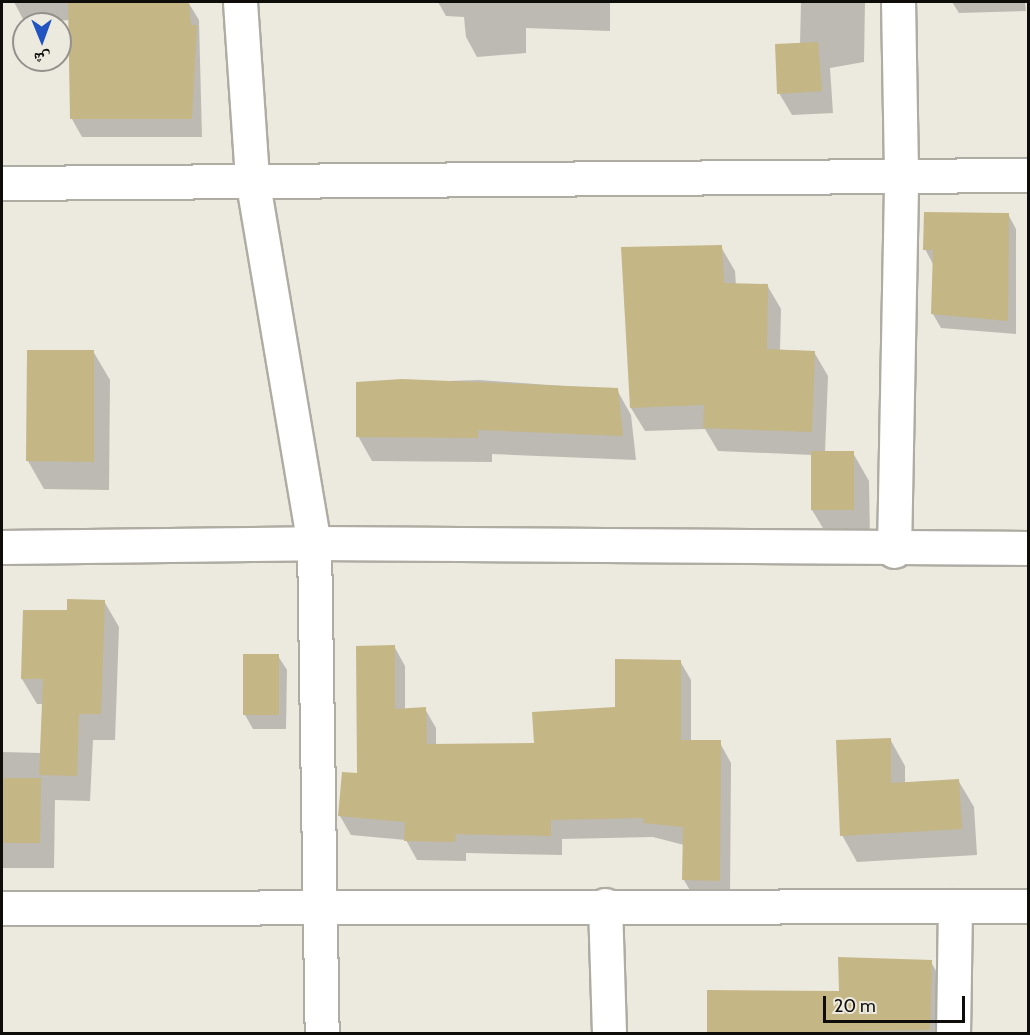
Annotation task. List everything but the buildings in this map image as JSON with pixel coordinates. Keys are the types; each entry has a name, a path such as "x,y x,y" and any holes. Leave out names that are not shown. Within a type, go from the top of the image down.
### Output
{"street":[{"path":"240,2 252,178 314,543 318,903 322,1034"},
{"path":"894,550 902,172 898,2"},
{"path":"2,183 252,178 902,172 1029,175"},
{"path":"2,548 314,543 894,550 1029,548"},
{"path":"2,908 318,903 1029,906"},
{"path":"605,904 609,1034"},
{"path":"953,1034 955,906"}]}
